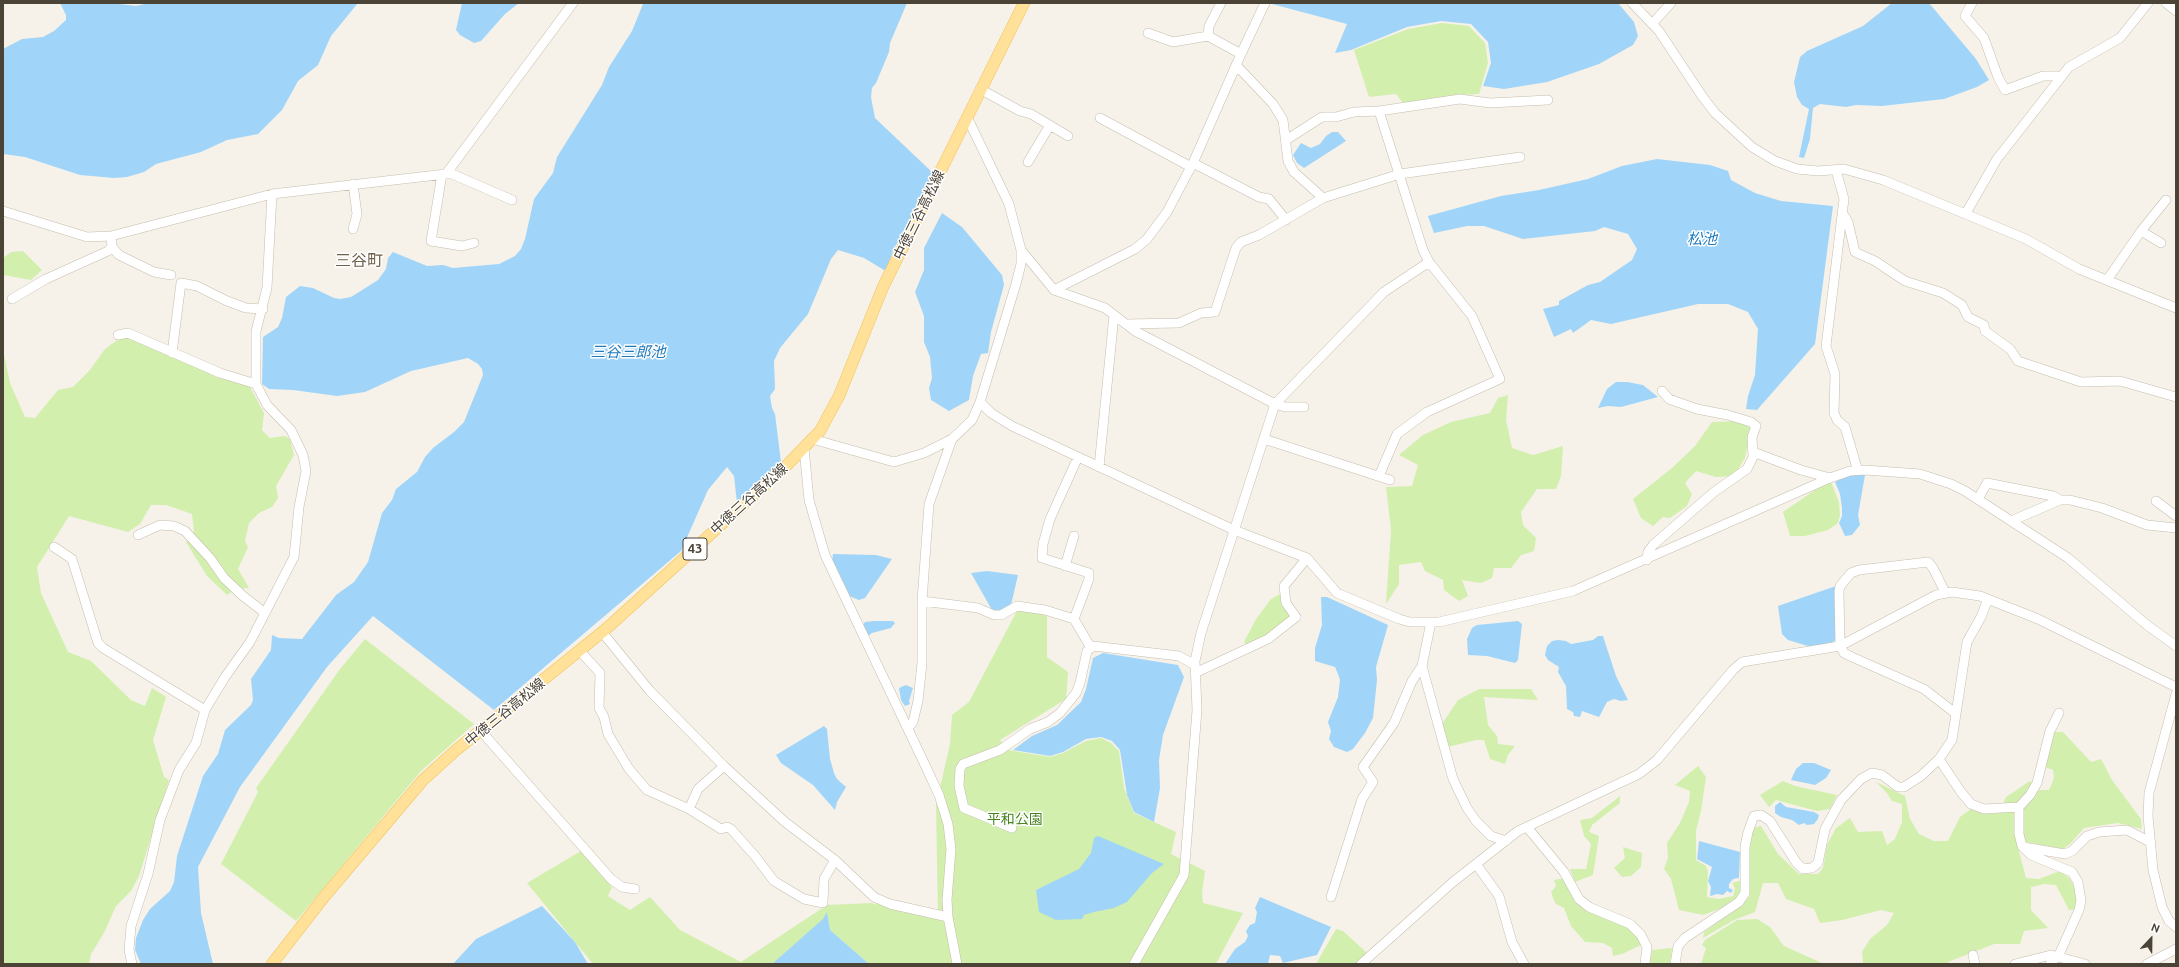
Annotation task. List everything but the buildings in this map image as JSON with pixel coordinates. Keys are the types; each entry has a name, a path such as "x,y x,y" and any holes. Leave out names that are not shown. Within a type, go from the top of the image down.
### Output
{"main road":[{"name":"中徳三谷高松線","path":"272,964 324,897 411,793 438,765 602,632 804,448 820,431 832,411 884,287 980,89 1024,3"}],"street":[{"path":"474,243 462,246 431,241 444,174 573,3"},
{"path":"1208,36 1209,26 1221,3"},
{"path":"1054,290 1135,249 1147,239 1167,212 1192,165 1240,54 1265,3"},
{"path":"1632,3 1652,24 1677,56 1702,96 1715,113 1752,147 1775,161 1797,169 1818,171 1844,169 1883,180 2026,239 2079,269 2176,308"},
{"path":"1652,24 1671,3"},
{"path":"1972,3 1965,16 1984,38 1998,78 2005,90 2043,76 2062,76"},
{"path":"1966,213 1997,159 2069,67 2120,38 2148,3"},
{"path":"2166,3 2176,10"},
{"path":"1148,33 1173,42 1208,36 1240,54"},
{"path":"1236,65 1273,104 1283,120 1288,161 1294,172 1323,198"},
{"path":"980,89 1050,125 1068,136"},
{"path":"1286,140 1322,117 1336,117 1354,112 1379,111 1460,99 1490,103 1548,100"},
{"path":"1379,111 1423,250 1429,262 1472,316 1500,379 1427,412 1397,434 1379,476"},
{"path":"812,439 894,462 924,453 952,439 972,420 980,402 1016,284 1021,264 1021,250 1009,204 967,117"},
{"path":"1100,118 1192,165 1259,197 1269,199 1286,220"},
{"path":"1028,162 1050,125"},
{"path":"1126,324 1179,322 1201,314 1215,312 1236,248 1241,242 1259,235 1323,198 1400,174 1520,157"},
{"path":"1836,170 1844,199 1826,346 1835,374 1834,413 1845,427 1857,468"},
{"path":"3,211 87,237 110,236 272,194 444,174 452,174 512,200"},
{"path":"353,184 357,214 353,229"},
{"path":"132,964 129,950 131,926 148,874 158,826 179,770 196,743 205,710 225,677 250,642 294,557 299,507 306,471 303,455 291,430 267,405 256,384 256,331 263,309 267,288 272,194"},
{"path":"2107,280 2141,230 2166,200"},
{"path":"1843,214 1850,228 1855,252 1875,261 1905,281 1943,293 1962,305 1968,317 1984,325 1985,331 2010,349 2018,361 2081,382 2120,381 2176,397"},
{"path":"2141,230 2161,243"},
{"path":"110,236 112,247 119,255 154,272 171,275"},
{"path":"12,299 46,279 108,251 112,247"},
{"path":"1021,250 1054,290 1105,308 1126,324 1181,356 1275,404 1285,407 1304,407"},
{"path":"1134,964 1184,875 1197,710 1195,668 1201,633 1275,404 1384,292 1429,262"},
{"path":"172,353 181,283 198,286 227,301 246,308 263,309"},
{"path":"1099,467 1114,315"},
{"path":"118,335 128,333 220,373 256,384"},
{"path":"1647,560 1648,552 1653,544 1714,492 1747,469 1753,457 1752,437 1756,426 1750,422 1728,415 1697,409 1669,399 1662,391"},
{"path":"980,402 991,413 1012,426 1234,530 1307,558 1337,593 1399,619 1410,622 1431,622 1554,597 1573,591 1647,560 1830,478 1850,471 1865,470 1920,474 1951,484 1978,499 2068,558 2147,626 2176,646"},
{"path":"908,728 913,722 918,702 922,662 922,601 929,504 952,439"},
{"path":"1264,439 1390,480"},
{"path":"804,448 809,500 826,555 939,795 948,824 951,848 947,900 948,917 958,964"},
{"path":"1753,452 1790,466 1830,478"},
{"path":"1074,619 1089,579 1089,573 1042,558 1043,544 1050,519 1078,457"},
{"path":"1978,499 1986,483 2053,496 2060,500 2090,504 2147,525 2176,528"},
{"path":"2011,521 2060,500"},
{"path":"2156,501 2176,516"},
{"path":"138,535 160,525 174,526 184,531 210,558 224,578 243,596 265,613"},
{"path":"1065,566 1074,536"},
{"path":"54,548 72,559 98,643 103,648 205,710"},
{"path":"1195,668 1268,639 1296,617 1286,603 1284,586 1307,558"},
{"path":"1946,592 1933,568 1928,562 1859,570 1851,573 1840,586 1838,591 1840,646 1848,655 1924,689 1954,713"},
{"path":"1361,964 1453,882 1526,827 1639,774 1657,760 1733,670 1742,662 1840,646 1936,595 1946,592 1966,594 1988,599 2038,619 2176,687"},
{"path":"1675,964 1678,946 1685,938 1739,902 1745,893 1745,847 1748,832 1754,816 1761,815 1770,821 1796,862 1803,869 1812,868 1818,863 1825,829 1841,800 1861,778 1872,773 1882,775 1898,787 1904,787 1921,776 1939,759 1952,740 1954,713 1967,642 1981,617 1988,599"},
{"path":"922,601 978,608 994,615 1001,615 1017,606 1045,610 1074,619 1090,648"},
{"path":"1331,897 1335,880 1344,862 1345,850 1362,799 1373,782 1363,767 1394,723 1412,681 1422,666 1431,622"},
{"path":"602,632 650,691 724,766 785,822 835,860 874,898 890,904 948,917"},
{"path":"1012,828 964,808 959,786 960,769 963,764 1000,750 1024,733 1048,722 1060,714 1076,693 1080,683 1087,651 1090,648 1093,646 1179,656 1195,668"},
{"path":"580,650 600,673 599,708 604,717 608,734 629,769 647,790 689,809 721,830 727,827 731,829 774,880 804,899 823,903 824,879 835,860"},
{"path":"1422,666 1452,779 1466,808 1476,821 1491,836 1506,841"},
{"path":"2176,694 2149,793 2148,816 2150,842 2162,908 2169,921 2176,927"},
{"path":"2050,964 2053,960 2058,958 2079,910 2081,901 2078,882 2072,872 2031,855 2022,846 2019,834 2019,807 2037,783 2050,731 2059,713"},
{"path":"481,731 611,879 622,887 635,889"},
{"path":"1939,759 1971,804 1984,809 2019,807"},
{"path":"689,809 698,789 724,766"},
{"path":"1526,827 1564,872 1579,899 1588,907 1630,924 1641,935 1647,947 1645,964"},
{"path":"2022,846 2065,854 2072,851 2088,836 2099,832 2126,830 2150,842"},
{"path":"1476,864 1499,896 1512,942 1524,964"},
{"path":"2147,964 2176,949"},
{"path":"2015,964 2051,956 2085,964"}],"green space":[{"path":"1442,23 1469,26 1485,43 1488,63 1479,94 1460,95 1403,103 1396,94 1369,97 1354,50 1408,29"},
{"path":"23,251 42,270 31,280 3,275 3,258 11,252"},
{"path":"123,336 152,346 219,378 249,385 264,413 262,430 270,438 285,436 290,439 294,455 276,486 278,498 272,507 259,513 249,523 245,541 248,547 238,569 249,588 236,589 227,595 207,576 186,542 194,531 192,514 166,505 151,505 140,524 128,532 69,516 37,567 41,593 68,652 91,661 131,700 145,706 152,688 166,697 153,740 164,777 169,780 139,876 131,891 116,906 104,933 91,954 89,964 3,964 3,349 10,383 25,417 35,418 58,390 73,387 90,370 105,349"},
{"path":"1508,395 1506,420 1512,448 1533,455 1563,446 1561,476 1556,489 1537,489 1521,512 1523,525 1536,538 1534,551 1521,555 1511,568 1494,568 1492,578 1481,583 1462,580 1468,596 1459,601 1444,590 1443,580 1425,571 1421,562 1399,565 1399,584 1386,604 1391,530 1386,487 1412,486 1418,465 1399,455 1423,435 1451,422 1490,413 1498,398"},
{"path":"1736,421 1751,428 1745,458 1734,476 1716,477 1696,471 1685,483 1692,494 1687,506 1670,518 1663,517 1653,526 1641,518 1633,499 1672,468 1695,446 1712,422"},
{"path":"1831,482 1839,502 1840,515 1838,523 1828,530 1805,536 1790,536 1783,512 1821,486"},
{"path":"1280,594 1292,616 1266,637 1247,645 1244,642 1256,619 1271,599"},
{"name":"平和公園","path":"1019,607 1047,616 1047,657 1068,672 1066,699 1000,740 1008,750 1050,757 1063,753 1086,741 1101,738 1111,743 1119,751 1124,788 1134,813 1176,832 1171,854 1205,871 1202,893 1203,903 1243,913 1216,964 869,964 830,930 827,913 824,919 772,964 593,964 527,883 581,851 612,887 608,896 630,910 650,897 680,930 741,962 827,905 871,903 938,916 936,805 950,744 952,715 969,702"},
{"path":"365,639 474,724 421,771 296,921 221,864 258,792 256,788 340,669"},
{"path":"1479,689 1531,689 1538,700 1484,697 1488,725 1497,736 1498,744 1515,746 1508,755 1505,764 1490,759 1484,740 1476,740 1448,747 1442,724 1458,700"},
{"path":"2052,732 2063,732 2091,762 2101,759 2112,780 2141,819 2142,829 2118,823 2084,828 2070,844 2063,849 2016,840 2026,878 2039,879 2060,871 2069,878 2078,893 2077,909 2069,910 2056,885 2044,884 2031,887 2031,910 2048,928 2024,931 2020,944 1994,944 1948,962 1948,964 1863,964 1862,952 1870,939 1887,925 1894,913 1881,910 1842,920 1820,923 1814,909 1786,899 1778,883 1763,883 1755,912 1734,920 1703,938 1704,932 1739,907 1750,896 1750,842 1753,828 1761,826 1778,854 1799,874 1818,874 1823,868 1827,845 1836,828 1850,818 1858,832 1882,831 1887,845 1895,839 1902,822 1902,804 1892,801 1887,793 1876,782 1905,796 1910,819 1919,834 1934,841 1948,841 1960,817 1971,809 1987,814 1999,813 2006,797 2030,781 2038,790 2049,790 2054,778 2053,770 2045,767"},
{"path":"1698,766 1706,777 1701,811 1696,831 1696,860 1706,866 1708,872 1707,897 1718,899 1733,896 1735,888 1732,883 1742,880 1741,894 1725,907 1703,915 1679,910 1671,879 1664,869 1668,858 1667,843 1680,823 1689,802 1690,791 1675,785"},
{"path":"1783,781 1795,786 1837,795 1830,809 1817,811 1776,800 1769,807 1760,795"},
{"path":"1620,796 1620,803 1592,825 1589,832 1599,836 1593,875 1575,882 1570,869 1586,869 1591,844 1584,836 1580,820 1592,818"},
{"path":"1623,847 1642,853 1641,867 1631,876 1622,877 1614,868 1625,858"},
{"path":"1564,879 1577,901 1627,926 1638,935 1641,945 1622,954 1613,956 1612,948 1603,943 1585,942 1571,926 1564,908 1556,904 1553,898 1551,892 1556,886 1554,880"},
{"path":"1757,919 1770,927 1784,946 1824,964 1701,964 1706,948 1702,945 1705,940 1737,920"},
{"path":"1336,929 1343,931 1367,953 1370,964 1316,964"},
{"path":"1672,948 1670,964 1650,964 1652,950"}],"water":[{"path":"60,3 112,3 136,6 149,3 358,3 331,36 318,65 298,81 282,110 258,134 227,140 201,152 156,164 144,172 127,177 114,178 80,175 25,157 3,154 3,49 22,39 43,37 54,31 66,20 66,15"},
{"path":"462,3 519,3 505,14 481,41 474,43 460,35 456,30"},
{"name":"三谷三郎池","path":"641,3 907,3 890,43 889,52 876,83 872,88 871,97 875,118 933,173 907,228 894,248 887,269 884,270 864,258 838,250 831,259 808,314 780,348 774,361 775,389 770,396 772,408 775,414 781,462 737,503 734,476 727,467 708,490 681,551 494,710 373,616 327,667 240,787 198,867 201,913 213,964 141,964 135,950 136,938 143,920 150,909 170,891 174,882 177,856 203,776 218,754 225,730 251,705 253,700 251,679 271,650 272,635 279,638 302,639 336,595 354,582 368,562 382,513 392,500 396,489 417,472 425,457 433,448 454,432 464,422 483,375 482,369 478,364 468,358 411,371 365,392 337,396 293,390 269,389 262,384 263,337 278,327 282,318 286,297 300,286 313,288 334,298 340,299 351,297 378,280 386,269 388,258 393,252 427,266 443,265 453,268 499,264 515,256 521,249 525,239 534,199 553,173 557,157 602,85 609,67 632,31 643,4"},
{"path":"1618,3 1634,22 1638,36 1633,45 1599,64 1547,82 1504,89 1483,86 1491,63 1488,42 1471,24 1441,21 1407,27 1351,50 1335,53 1347,24 1272,4"},
{"path":"1892,3 1929,3 1976,59 1989,80 1977,87 1944,99 1882,106 1856,105 1846,107 1820,104 1813,108 1810,139 1804,158 1799,157 1809,109 1802,105 1797,97 1794,82 1800,57 1807,51 1863,26"},
{"path":"1332,132 1338,132 1346,141 1304,168 1297,163 1293,155 1301,143 1311,148 1320,144 1326,136"},
{"name":"松池","path":"1657,159 1710,165 1728,171 1731,180 1755,193 1781,201 1833,206 1815,344 1757,410 1746,409 1748,396 1755,375 1758,329 1748,312 1728,304 1698,304 1611,324 1591,320 1573,333 1571,329 1554,337 1543,309 1559,305 1559,301 1588,285 1600,282 1632,260 1637,249 1628,234 1604,227 1595,231 1523,239 1484,226 1467,226 1434,233 1428,216 1501,196 1539,190 1588,179 1622,166"},
{"path":"942,213 962,227 1002,275 1004,285 991,332 988,353 981,354 973,376 969,400 949,411 931,400 929,388 932,378 930,357 924,342 924,316 915,292 924,270 924,248"},
{"path":"1616,382 1627,382 1643,385 1658,397 1621,407 1608,406 1598,408 1607,389"},
{"path":"1864,474 1858,515 1860,525 1852,535 1845,536 1839,523 1842,516 1842,508 1840,494 1835,482 1849,475"},
{"path":"833,554 876,555 892,559 865,598 859,600 849,596 832,562"},
{"path":"987,571 1018,575 1011,605 1002,611 992,610 971,573"},
{"path":"1836,586 1837,638 1835,641 1824,645 1808,646 1788,640 1782,634 1778,606"},
{"path":"1321,597 1327,597 1388,625 1376,667 1377,680 1373,718 1365,733 1353,749 1347,752 1334,747 1329,739 1331,731 1328,722 1338,697 1340,680 1338,674 1335,667 1315,661 1315,648 1322,625"},
{"path":"893,621 895,623 891,628 872,633 868,636 863,625 865,622"},
{"path":"1518,621 1522,624 1518,660 1515,663 1487,656 1468,655 1467,639 1472,628 1477,625"},
{"path":"1598,636 1603,636 1616,676 1628,700 1621,701 1614,699 1607,702 1599,717 1582,711 1580,717 1574,716 1573,712 1567,709 1566,686 1558,672 1559,667 1548,660 1545,655 1547,646 1552,641 1566,641 1571,644 1593,640"},
{"path":"1103,653 1178,665 1184,677 1163,735 1159,760 1160,788 1154,822 1134,812 1127,795 1120,750 1112,741 1101,737 1086,739 1063,752 1050,756 1013,750 1032,736 1057,725 1081,702 1086,689 1093,658"},
{"path":"906,685 913,688 909,701 910,704 905,706 901,700 899,688"},
{"path":"824,726 827,729 830,759 834,773 837,779 846,787 837,802 835,810 813,785 781,763 776,755"},
{"path":"1803,763 1814,763 1831,770 1826,778 1815,785 1791,780 1796,769"},
{"path":"1780,802 1786,807 1814,812 1819,815 1818,819 1814,824 1807,825 1804,823 1799,825 1792,820 1781,817 1775,813 1775,806"},
{"path":"1098,836 1164,864 1152,873 1127,902 1114,908 1084,915 1082,919 1056,920 1039,912 1036,890 1079,869 1091,853 1094,838"},
{"path":"1699,841 1740,852 1739,878 1733,879 1729,884 1729,888 1733,890 1731,893 1727,891 1723,895 1717,894 1710,896 1711,887 1708,881 1712,867 1697,859"},
{"path":"1260,897 1331,927 1317,955 1283,963 1280,956 1270,955 1268,964 1225,964 1235,949 1245,942 1248,936 1246,931 1250,925 1255,923 1257,912 1255,908"},
{"path":"542,906 575,942 588,964 453,964 476,939"},
{"path":"827,912 830,930 869,964 772,964 823,919"}],"district":[{"name":"三谷町","path":"359,261"}]}
